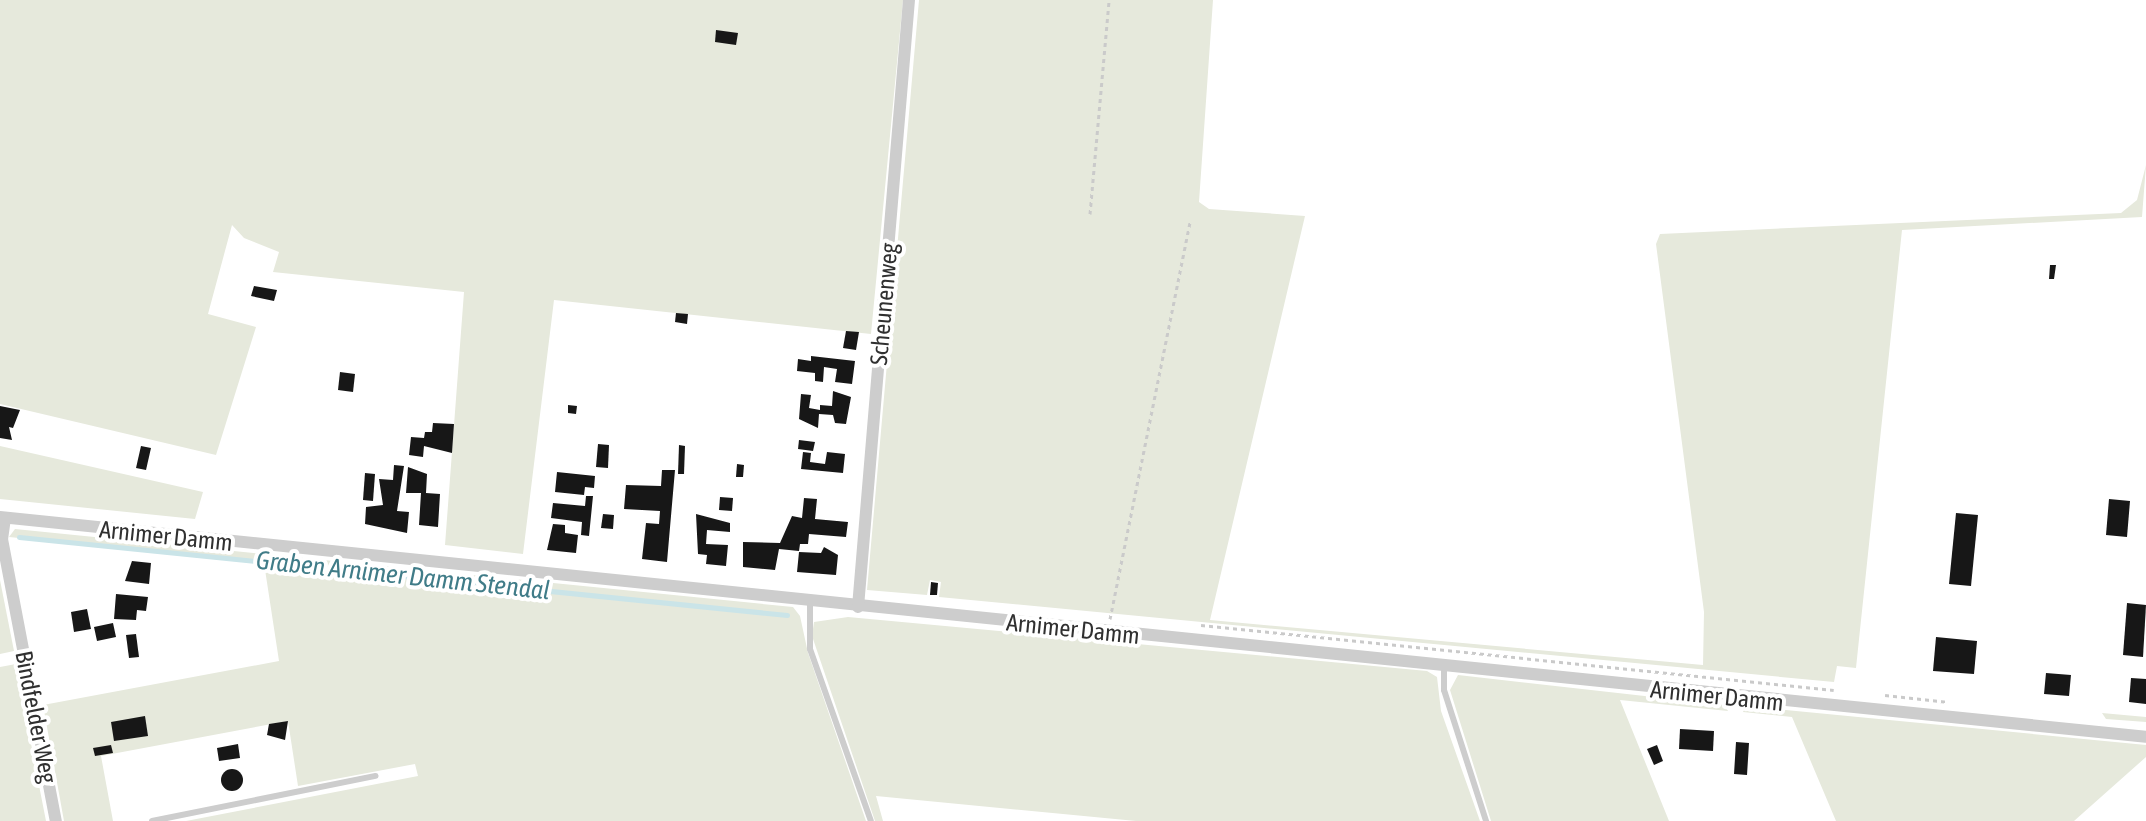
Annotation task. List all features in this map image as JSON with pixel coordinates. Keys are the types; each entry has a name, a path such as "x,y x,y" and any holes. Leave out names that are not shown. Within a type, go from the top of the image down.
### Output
{"street":[{"name":"Scheunenweg","path":"858,607 909,0"},
{"name":"Arnimer Damm","path":"2,518 2146,737"},
{"name":"Bindfelder Weg","path":"2,518 2,539 56,821"}],"lane":[{"path":"810,602 810,649 871,821"},
{"path":"1444,667 1444,690 1486,821"},
{"path":"152,821 376,776"}],"path":[{"path":"1090,214 1109,0"},
{"path":"1108,632 1190,222"}],"shaded area":[{"path":"0,0 903,0 871,334 554,300 523,554 445,545 464,292 273,272 279,252 244,238 232,225 208,314 256,327 216,455 0,404"},
{"path":"919,0 1213,0 1199,202 1209,209 1305,216 1210,620 1703,665 1704,612 1656,244 1660,234 2121,213 2137,200 2146,165 2142,217 1902,230 1856,668 1837,666 1834,682 939,597 941,582 930,580 927,595 867,590"},
{"path":"0,446 203,492 195,519 0,499"},
{"path":"15,529 793,607 800,616 808,653 866,821 186,821 418,776 415,764 298,786 288,721 101,756 113,821 64,821 43,705 279,661 264,563 9,537"},
{"path":"0,580 14,651 0,654"},
{"path":"848,617 1427,671 1437,677 1441,711 1480,821 1136,821 876,796 883,821 875,821 812,636 814,622"},
{"path":"16,664 46,821 0,821 0,667"},
{"path":"1458,675 1725,705 1728,711 1620,700 1669,821 1491,821 1450,690"},
{"path":"1745,706 2146,745 2146,757 2074,821 1836,821 1792,717 1743,712"},
{"path":"2102,713 2146,717 2146,722 2106,719"}],"building":[{"path":"716,30 738,33 736,45 715,42"},
{"path":"2050,265 2056,265 2054,279 2049,279"},
{"path":"254,286 277,290 274,301 251,296"},
{"path":"676,313 688,314 687,324 675,322"},
{"path":"846,331 859,332 856,350 843,348"},
{"path":"811,356 855,361 852,384 835,382 837,369 824,367 823,382 815,381 815,373 797,371 798,359 811,361"},
{"path":"340,372 355,374 353,392 338,390"},
{"path":"833,391 851,397 846,424 835,423 833,415 819,414 818,428 799,419 801,394 811,395 809,408 820,410 820,405 832,406"},
{"path":"568,405 577,406 576,414 568,413"},
{"path":"0,406 20,410 13,428 9,427 12,440 0,438"},
{"path":"433,423 454,424 452,453 424,446 423,457 409,455 411,437 424,438 425,432 432,432"},
{"path":"799,440 815,442 813,451 798,449"},
{"path":"598,444 609,445 608,468 596,467"},
{"path":"679,445 685,446 684,474 678,474"},
{"path":"141,446 151,448 146,470 136,468"},
{"path":"803,452 811,453 810,462 825,464 827,452 845,454 843,473 801,469"},
{"path":"737,464 744,465 743,477 736,477"},
{"path":"394,465 404,466 397,511 409,512 407,533 365,524 366,507 383,505 379,479 393,480"},
{"path":"408,467 427,474 426,493 440,494 438,527 419,525 421,493 406,493"},
{"path":"662,470 675,470 667,562 642,559 646,523 659,524 660,511 624,509 626,485 661,486"},
{"path":"557,472 595,476 594,488 585,487 584,495 555,492"},
{"path":"365,473 375,474 373,501 363,500"},
{"path":"586,496 593,496 589,536 581,535 582,522 551,518 553,503 585,506"},
{"path":"720,497 733,498 732,511 719,510"},
{"path":"804,498 817,499 815,519 848,522 846,537 809,534 808,544 800,544 799,551 779,549 775,570 743,567 743,542 780,543 792,516 802,518"},
{"path":"2109,499 2130,501 2127,537 2106,535"},
{"path":"1956,513 1978,515 1971,586 1949,584"},
{"path":"603,514 614,515 613,529 601,528"},
{"path":"696,514 730,523 730,532 707,530 706,544 728,545 726,566 706,564 707,555 698,554"},
{"path":"553,524 565,525 565,533 578,535 576,553 547,550"},
{"path":"824,547 838,555 836,575 797,572 799,552 821,553"},
{"path":"132,561 151,563 149,584 125,581"},
{"path":"931,582 938,583 937,595 930,595"},
{"path":"116,594 148,597 146,611 137,610 136,620 114,619"},
{"path":"2127,603 2146,605 2143,657 2123,655"},
{"path":"87,609 91,629 74,632 71,612"},
{"path":"113,623 116,637 97,641 94,627"},
{"path":"136,634 139,657 129,658 126,635"},
{"path":"1936,637 1977,641 1974,674 1933,671"},
{"path":"2046,673 2071,675 2069,696 2044,694"},
{"path":"2131,678 2146,679 2146,704 2129,702"},
{"path":"145,716 148,736 114,741 111,722"},
{"path":"288,721 285,740 267,735 269,724"},
{"path":"1680,729 1714,731 1713,751 1679,749"},
{"path":"1736,742 1749,743 1747,775 1734,774"},
{"path":"238,744 240,758 219,761 217,748"},
{"path":"111,745 113,753 95,756 93,748"},
{"path":"1657,745 1663,761 1654,765 1647,749"},
{"path":"232,769 240,772 243,780 240,788 232,791 224,788 221,780 224,772"}],"waterway":[{"name":"Graben Arnimer Damm Stendal","path":"19,537 787,615"}]}
